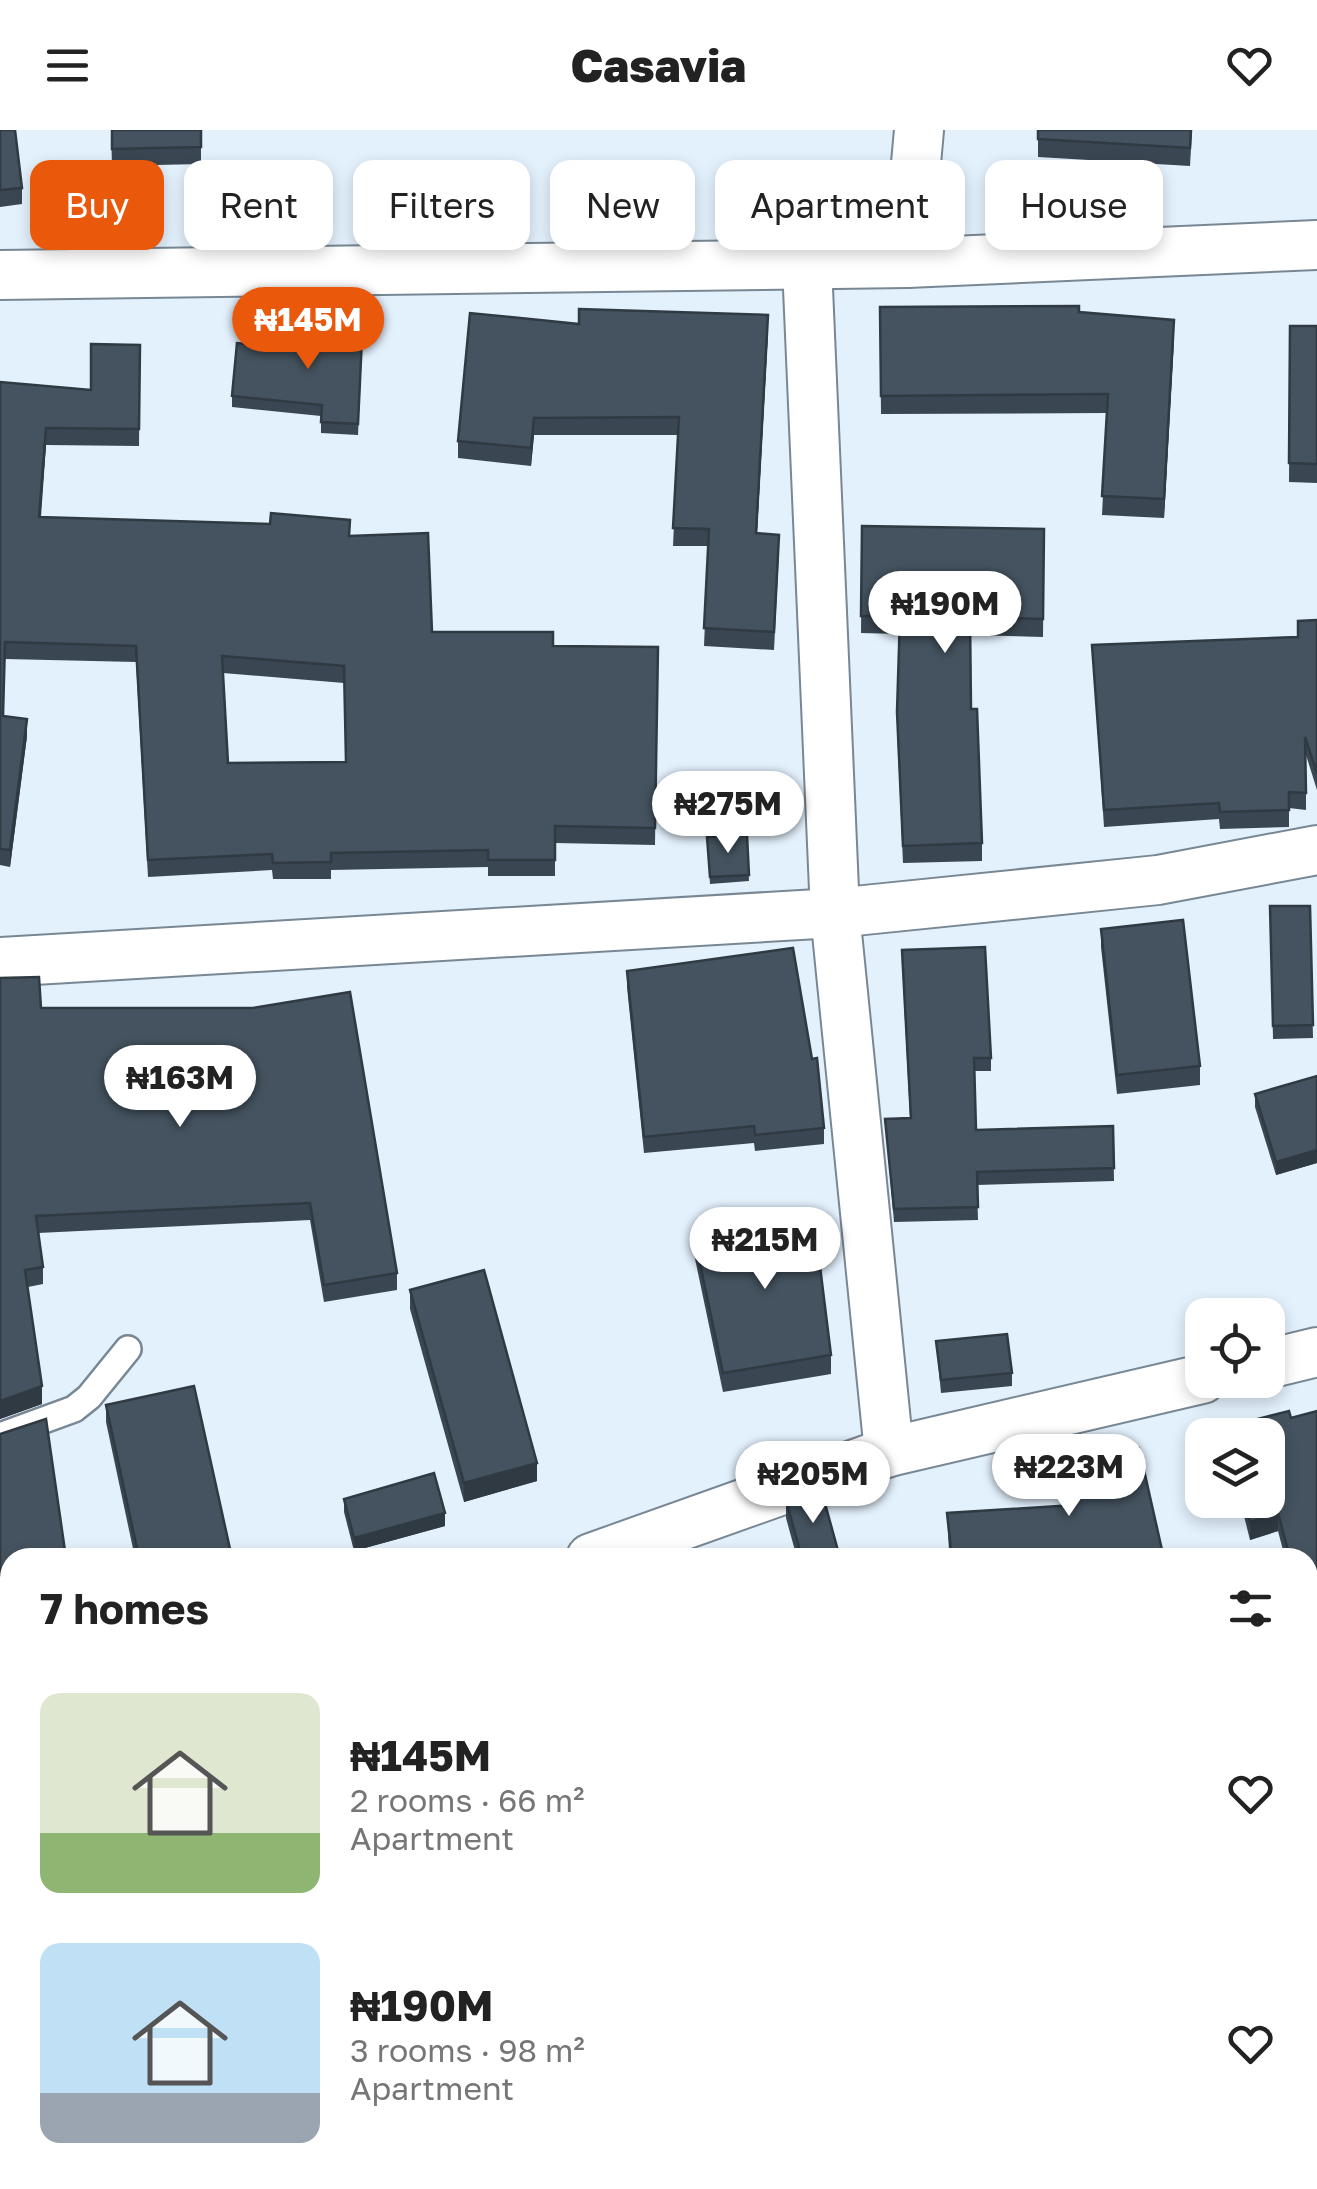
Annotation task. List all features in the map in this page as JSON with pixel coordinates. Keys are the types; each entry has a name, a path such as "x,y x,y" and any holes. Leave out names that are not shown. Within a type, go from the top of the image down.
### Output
{"street":[{"path":"907,264 918,130"},
{"path":"0,275 907,264 1317,245"},
{"path":"808,265 835,912 889,1452"},
{"path":"0,962 835,912 1158,880 1317,850"},
{"path":"1285,1360 1317,1352"},
{"path":"619,1548 889,1452 1185,1383"}],"lane":[{"path":"0,1436 74,1408 128,1349"}],"building":[{"path":"0,130 15,130 22,188 0,190"},
{"path":"112,130 201,130 201,147 112,149"},
{"path":"1038,130 1191,130 1190,148 1038,139"},
{"path":"1079,306 1079,312 1174,320 1164,499 1102,496 1108,394 881,396 880,307"},
{"path":"579,309 768,315 756,533 779,535 774,632 704,628 709,529 673,528 679,417 534,418 531,448 458,441 470,313 579,324"},
{"path":"327,314 363,316 358,424 321,422 322,405 232,396 237,343 325,350"},
{"path":"1290,326 1317,326 1317,464 1289,463"},
{"path":"91,344 140,345 139,429 46,428 39,517 270,524 271,513 350,520 349,536 428,533 432,632 553,632 553,646 658,647 655,828 555,826 555,860 488,860 488,850 331,853 331,862 273,863 272,854 148,860 136,646 5,642 3,716 27,719 10,850 0,849 0,382 91,390","holes":["222,656 344,666 346,762 228,763"]},
{"path":"862,526 1044,529 1043,619 970,617 971,709 977,709 982,843 903,846 897,712 900,616 861,616"},
{"path":"1317,620 1317,773 1305,737 1306,793 1289,792 1289,810 1220,812 1219,803 1104,810 1092,645 1298,637 1298,621"},
{"path":"747,835 749,875 710,877 707,837"},
{"path":"1270,906 1310,906 1313,1025 1273,1026"},
{"path":"1183,920 1200,1066 1117,1075 1101,929"},
{"path":"985,947 991,1058 974,1058 976,1130 1113,1126 1114,1168 977,1172 978,1207 894,1209 885,1119 911,1118 902,950"},
{"path":"793,948 812,1059 817,1058 824,1128 755,1135 754,1126 644,1137 627,971"},
{"path":"39,977 41,1008 253,1008 350,992 397,1273 324,1285 310,1203 36,1216 43,1267 25,1270 42,1386 0,1401 0,978"},
{"path":"1317,1076 1317,1150 1276,1162 1255,1094"},
{"path":"813,1210 831,1355 723,1373 694,1235"},
{"path":"484,1270 537,1463 464,1483 410,1290"},
{"path":"1007,1334 1012,1373 941,1380 936,1341"},
{"path":"194,1386 230,1548 137,1548 106,1405"},
{"path":"1289,1411 1291,1418 1317,1411 1317,1548 1287,1548 1279,1518 1285,1518 1285,1418 1262,1418"},
{"path":"46,1419 65,1548 0,1548 0,1434"},
{"path":"1139,1448 1162,1548 951,1548 947,1513 1074,1505 1065,1464"},
{"path":"434,1473 445,1513 354,1538 344,1499"},
{"path":"821,1489 837,1548 799,1548 786,1500"}]}
